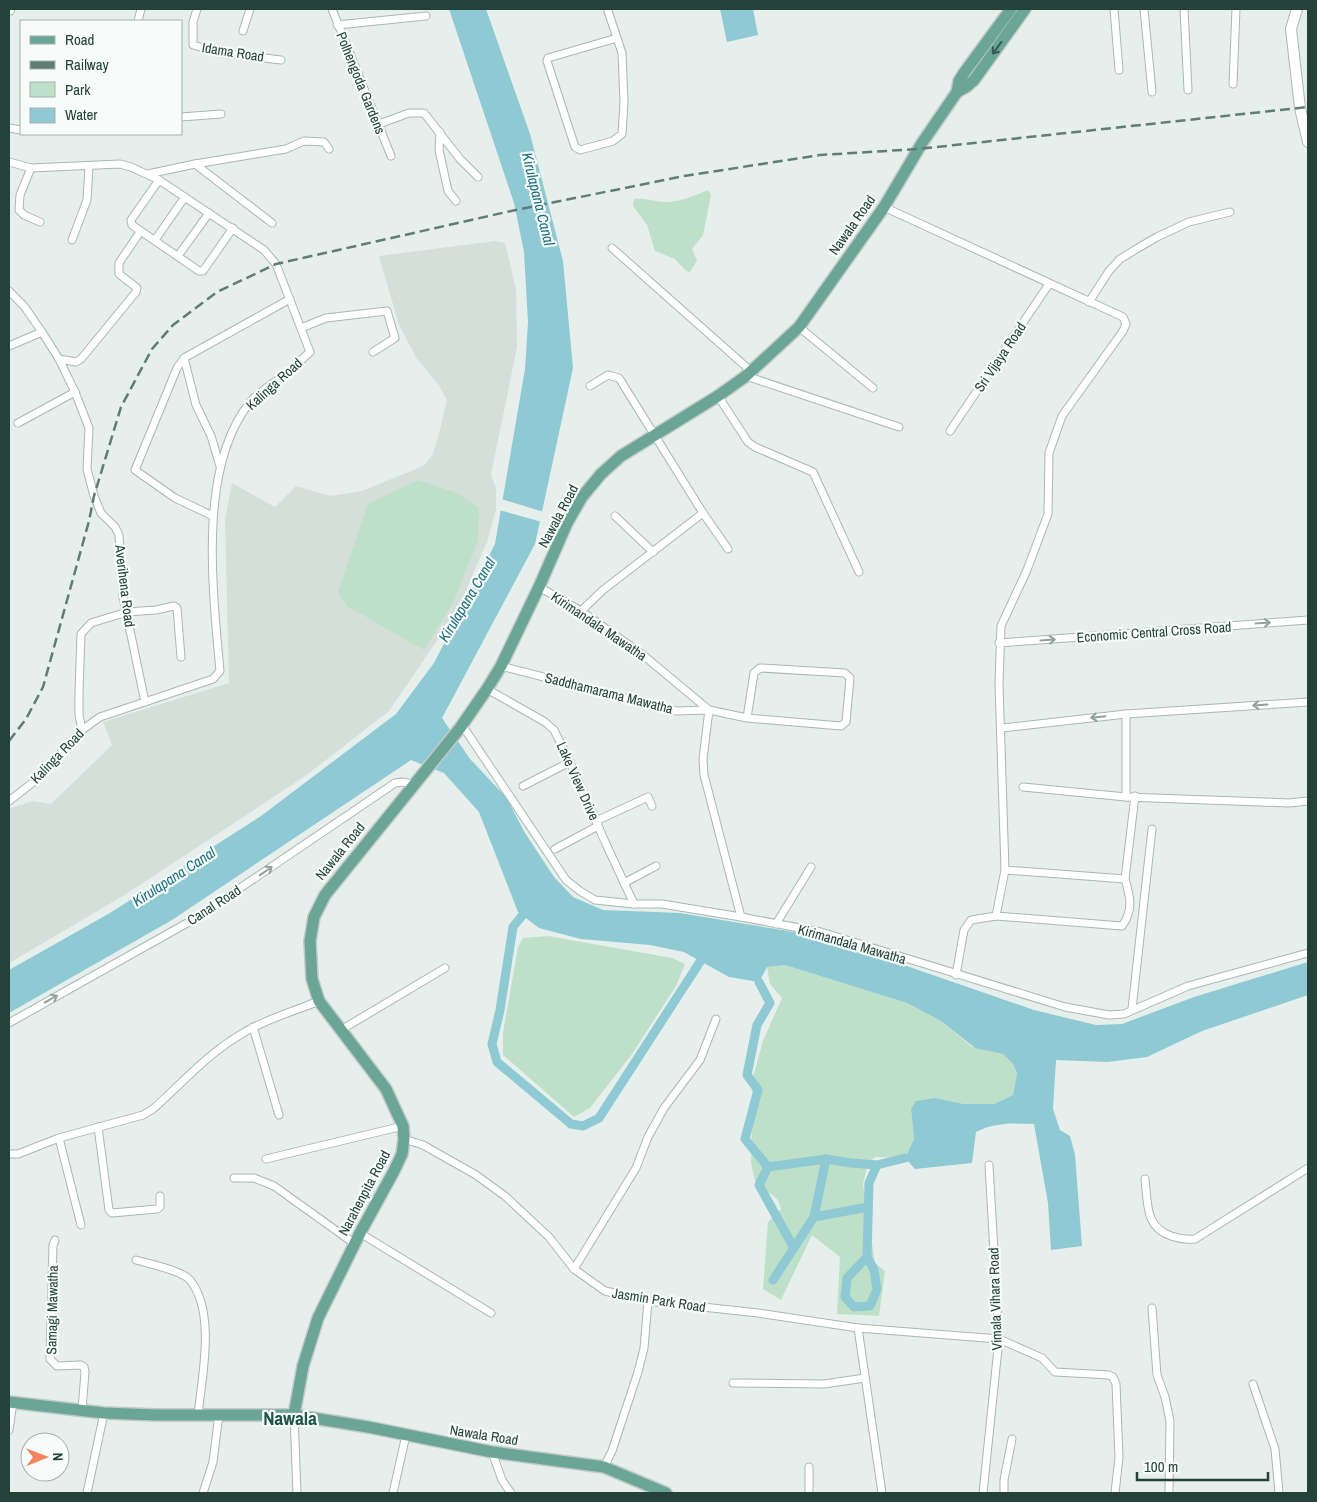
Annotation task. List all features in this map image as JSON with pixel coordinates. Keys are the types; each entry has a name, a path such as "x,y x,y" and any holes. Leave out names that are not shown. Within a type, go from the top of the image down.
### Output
{"main road":[{"name":"Nawala Road","path":"319,1000 312,979 310,941 314,917 325,894 461,726 487,689 501,666 540,587 567,524 582,497 601,474 621,456 718,396 749,374 799,327 884,207 922,143 957,92 959,81 964,73 1011,9"},
{"name":"Nawala Road","path":"957,92 974,80 1025,9"},
{"path":"1297,9 1291,29 1300,108 1308,142"},
{"name":"Narahenpita Road","path":"294,1415 303,1366 318,1318 357,1239 394,1171 402,1154 404,1139 403,1126 386,1089 319,1000"},
{"name":"Nawala Road","path":"11,1402 104,1413 294,1415 492,1452 604,1467 666,1493"}],"street":[{"name":"Idama Road","path":"197,9 193,22 193,46 221,53 281,60"},
{"path":"243,31 250,9"},
{"name":"Polhengoda Gardens","path":"332,9 391,156"},
{"path":"608,9 622,54 624,102 622,134 613,141 580,150 575,146 547,60 548,58 617,38"},
{"path":"1114,9 1119,70"},
{"path":"1144,9 1152,92"},
{"path":"1184,9 1188,90"},
{"path":"1233,84 1236,9"},
{"path":"338,25 426,16"},
{"path":"379,124 409,113 424,112 460,159 478,177"},
{"path":"182,117 221,114"},
{"path":"440,132 439,150 448,191 456,201"},
{"path":"148,174 286,149 304,141 324,142 329,150"},
{"name":"Kalinga Road","path":"9,162 31,168 120,164 131,166 159,180 264,250 276,264 310,352 289,372 253,399 229,436 220,466 213,516 213,599 220,671 213,679 100,717 82,730 36,780 9,801"},
{"path":"195,164 272,223"},
{"path":"72,240 87,200 89,166"},
{"path":"31,168 20,195 19,210 24,215 40,222"},
{"path":"159,180 131,220 132,225 199,271 203,271 233,228"},
{"path":"155,240 185,197"},
{"path":"884,207 1123,317 1126,324 1123,332 1062,416 1050,453 1048,514 1027,570 1001,626 999,684 1002,728 1005,870 996,916"},
{"path":"178,256 209,212"},
{"path":"1089,302 1109,271 1120,259 1157,237 1189,222 1230,212"},
{"path":"59,359 76,362 81,359 136,292 137,288 120,274 119,263 140,232"},
{"path":"612,248 749,374 899,427"},
{"name":"Sri Vijaya Road","path":"950,431 1049,284"},
{"name":"Averihena Road","path":"9,291 24,306 59,359 76,392 89,428 87,469 94,496 101,513 115,527 119,535 123,597 145,702"},
{"path":"213,516 175,498 135,470 184,358 290,299"},
{"path":"302,328 326,318 387,311 395,338 373,352"},
{"path":"799,327 873,388"},
{"path":"9,346 42,332"},
{"path":"184,358 196,405 211,436 220,466"},
{"path":"590,386 608,375 618,378 703,513 728,549"},
{"path":"18,423 76,392"},
{"path":"718,396 748,442 755,447 813,472 859,572"},
{"path":"581,611 603,590 703,513"},
{"path":"615,516 653,552"},
{"name":"Kirimandala Mawatha","path":"540,587 581,611 643,655 709,710"},
{"path":"82,730 78,693 81,634 91,623 126,612 156,610 174,606 177,608 181,657"},
{"name":"Economic Central Cross Road","path":"1000,643 1308,620"},
{"name":"Saddhamarama Mawatha","path":"501,666 676,711 709,710 747,718 841,726 846,722 850,678 845,674 760,668 754,673 747,718"},
{"name":"Lake View Drive","path":"487,689 554,730 634,904"},
{"path":"1002,728 1126,714 1308,702"},
{"path":"709,710 703,759 704,775 741,917"},
{"path":"1126,714 1126,796"},
{"name":"Kirimandala Mawatha","path":"461,726 566,880 595,900 634,904 662,904 821,932 1065,1007 1109,1016 1124,1014 1188,986 1308,953"},
{"path":"523,786 570,762"},
{"name":"Canal Road","path":"9,1023 196,918 396,783 413,784"},
{"path":"1023,787 1126,796 1289,803 1308,800"},
{"path":"956,974 964,930 972,920 996,916 1122,926 1129,917 1130,910 1130,896 1125,879 1135,796"},
{"path":"555,849 597,823 648,797 652,806"},
{"path":"1132,1009 1152,829"},
{"path":"624,883 656,866"},
{"path":"776,924 811,867"},
{"path":"1005,870 1125,879"},
{"path":"341,1030 445,968"},
{"path":"9,1154 18,1154 59,1138 143,1115 236,1037 319,1000"},
{"path":"574,1269 636,1168 648,1137 664,1108 700,1060 716,1019"},
{"path":"253,1028 279,1115"},
{"path":"266,1159 403,1126"},
{"path":"98,1127 109,1210 112,1213 157,1209 160,1207 160,1196"},
{"path":"59,1138 81,1225"},
{"name":"Jasmin Park Road","path":"404,1139 423,1145 476,1175 505,1196 549,1237 574,1269 605,1291 648,1301 758,1313 858,1328 999,1339 1042,1358 1055,1372 1110,1375 1116,1384 1119,1457 1115,1493"},
{"name":"Vimala Vihara Road","path":"983,1493 999,1339 989,1165"},
{"path":"1145,1179 1151,1222 1161,1232 1186,1240 1195,1239 1308,1168"},
{"path":"234,1178 254,1178 274,1186 357,1239 491,1313"},
{"name":"Samagi Mawatha","path":"55,1240 53,1245 50,1359 56,1366 81,1366 84,1368 82,1410"},
{"path":"136,1260 169,1269 189,1279 200,1300 206,1341 198,1415"},
{"path":"604,1467 612,1451 638,1372 644,1348 648,1301"},
{"path":"1152,1308 1156,1375 1166,1397 1170,1421 1169,1493"},
{"path":"858,1328 882,1493"},
{"path":"733,1383 824,1384 866,1378"},
{"path":"1254,1384 1275,1449 1279,1493"},
{"path":"9,1430 11,1402"},
{"path":"87,1493 104,1413"},
{"path":"203,1493 213,1462 219,1415"},
{"path":"294,1415 297,1493"},
{"path":"393,1493 406,1435"},
{"path":"1004,1493 1004,1480 1012,1438"},
{"path":"492,1452 502,1480 511,1493"},
{"path":"809,1467 809,1493"}],"shaded area":[{"path":"495,241 505,243 516,289 517,347 491,475 496,488 496,509 487,542 451,620 389,711 308,774 123,896 9,963 9,809 32,801 51,804 112,745 103,722 229,683 225,520 232,483 275,507 296,486 330,496 362,491 423,466 432,456 447,400 438,384 417,359 399,325 379,256"}],"green space":[{"path":"708,190 711,195 703,235 692,249 697,261 690,272 686,271 675,259 655,251 647,225 633,206 634,199 662,202 674,201"},
{"path":"418,480 457,493 479,508 478,540 453,603 424,650 347,606 338,592 368,504"},
{"path":"548,936 672,958 685,964 676,986 632,1054 590,1108 574,1117 503,1055 503,1033 518,947 523,938"},
{"path":"785,965 907,1003 941,1021 972,1047 1003,1054 1013,1064 1017,1075 1013,1095 994,1104 964,1104 935,1098 911,1109 914,1139 905,1158 875,1157 868,1164 863,1184 875,1263 885,1271 879,1316 837,1314 840,1257 812,1235 781,1300 763,1289 768,1222 781,1209 778,1200 755,1181 751,1163 753,1077 763,1041 782,998 770,984 767,967"}],"water":[{"name":"Kirulapana Canal","path":"449,9 486,9 530,134 563,261 573,368 535,544 442,718 470,759 506,797 525,833 554,877 573,897 603,910 680,913 800,933 872,954 1034,1010 1096,1025 1122,1024 1194,997 1308,962 1308,995 1202,1031 1147,1057 1107,1062 1056,1060 1053,1109 1060,1130 1070,1136 1075,1155 1082,1246 1051,1250 1048,1203 1034,1124 1012,1123 997,1125 976,1132 972,1163 915,1169 905,1158 914,1139 911,1109 916,1101 935,1098 964,1104 994,1104 1013,1095 1017,1074 1013,1064 1003,1054 975,1048 941,1021 907,1003 785,965 767,967 759,982 729,977 684,952 650,945 581,939 539,928 518,912 479,812 444,773 411,760 172,920 9,1013 9,970 110,913 261,816 396,714 434,663 495,544 525,369 528,322 524,252 514,203"},
{"path":"720,9 753,9 758,35 727,42"}],"pier":[{"path":"501,499 544,512 542,522 499,510"}],"waterway":[{"path":"530,906 513,927 500,1010 492,1044 497,1062 571,1124 583,1126 599,1118 707,951"},
{"path":"759,982 770,1003 757,1025 747,1075 758,1090 745,1139 768,1167 826,1159 877,1165"},
{"path":"867,1257 847,1278 845,1297 854,1307 870,1306 877,1289 874,1270 867,1257 869,1183 877,1165 905,1158"},
{"path":"773,1280 814,1217 826,1159"},
{"path":"768,1167 759,1185 794,1248"},
{"path":"814,1217 868,1207"}],"railway":[{"path":"9,741 26,719 43,687 89,521 94,496 121,407 152,349 173,325 217,292 276,264 511,211 684,176 820,155 918,149 1308,107"}],"district":[{"name":"Nawala","path":"290,1418"}]}
